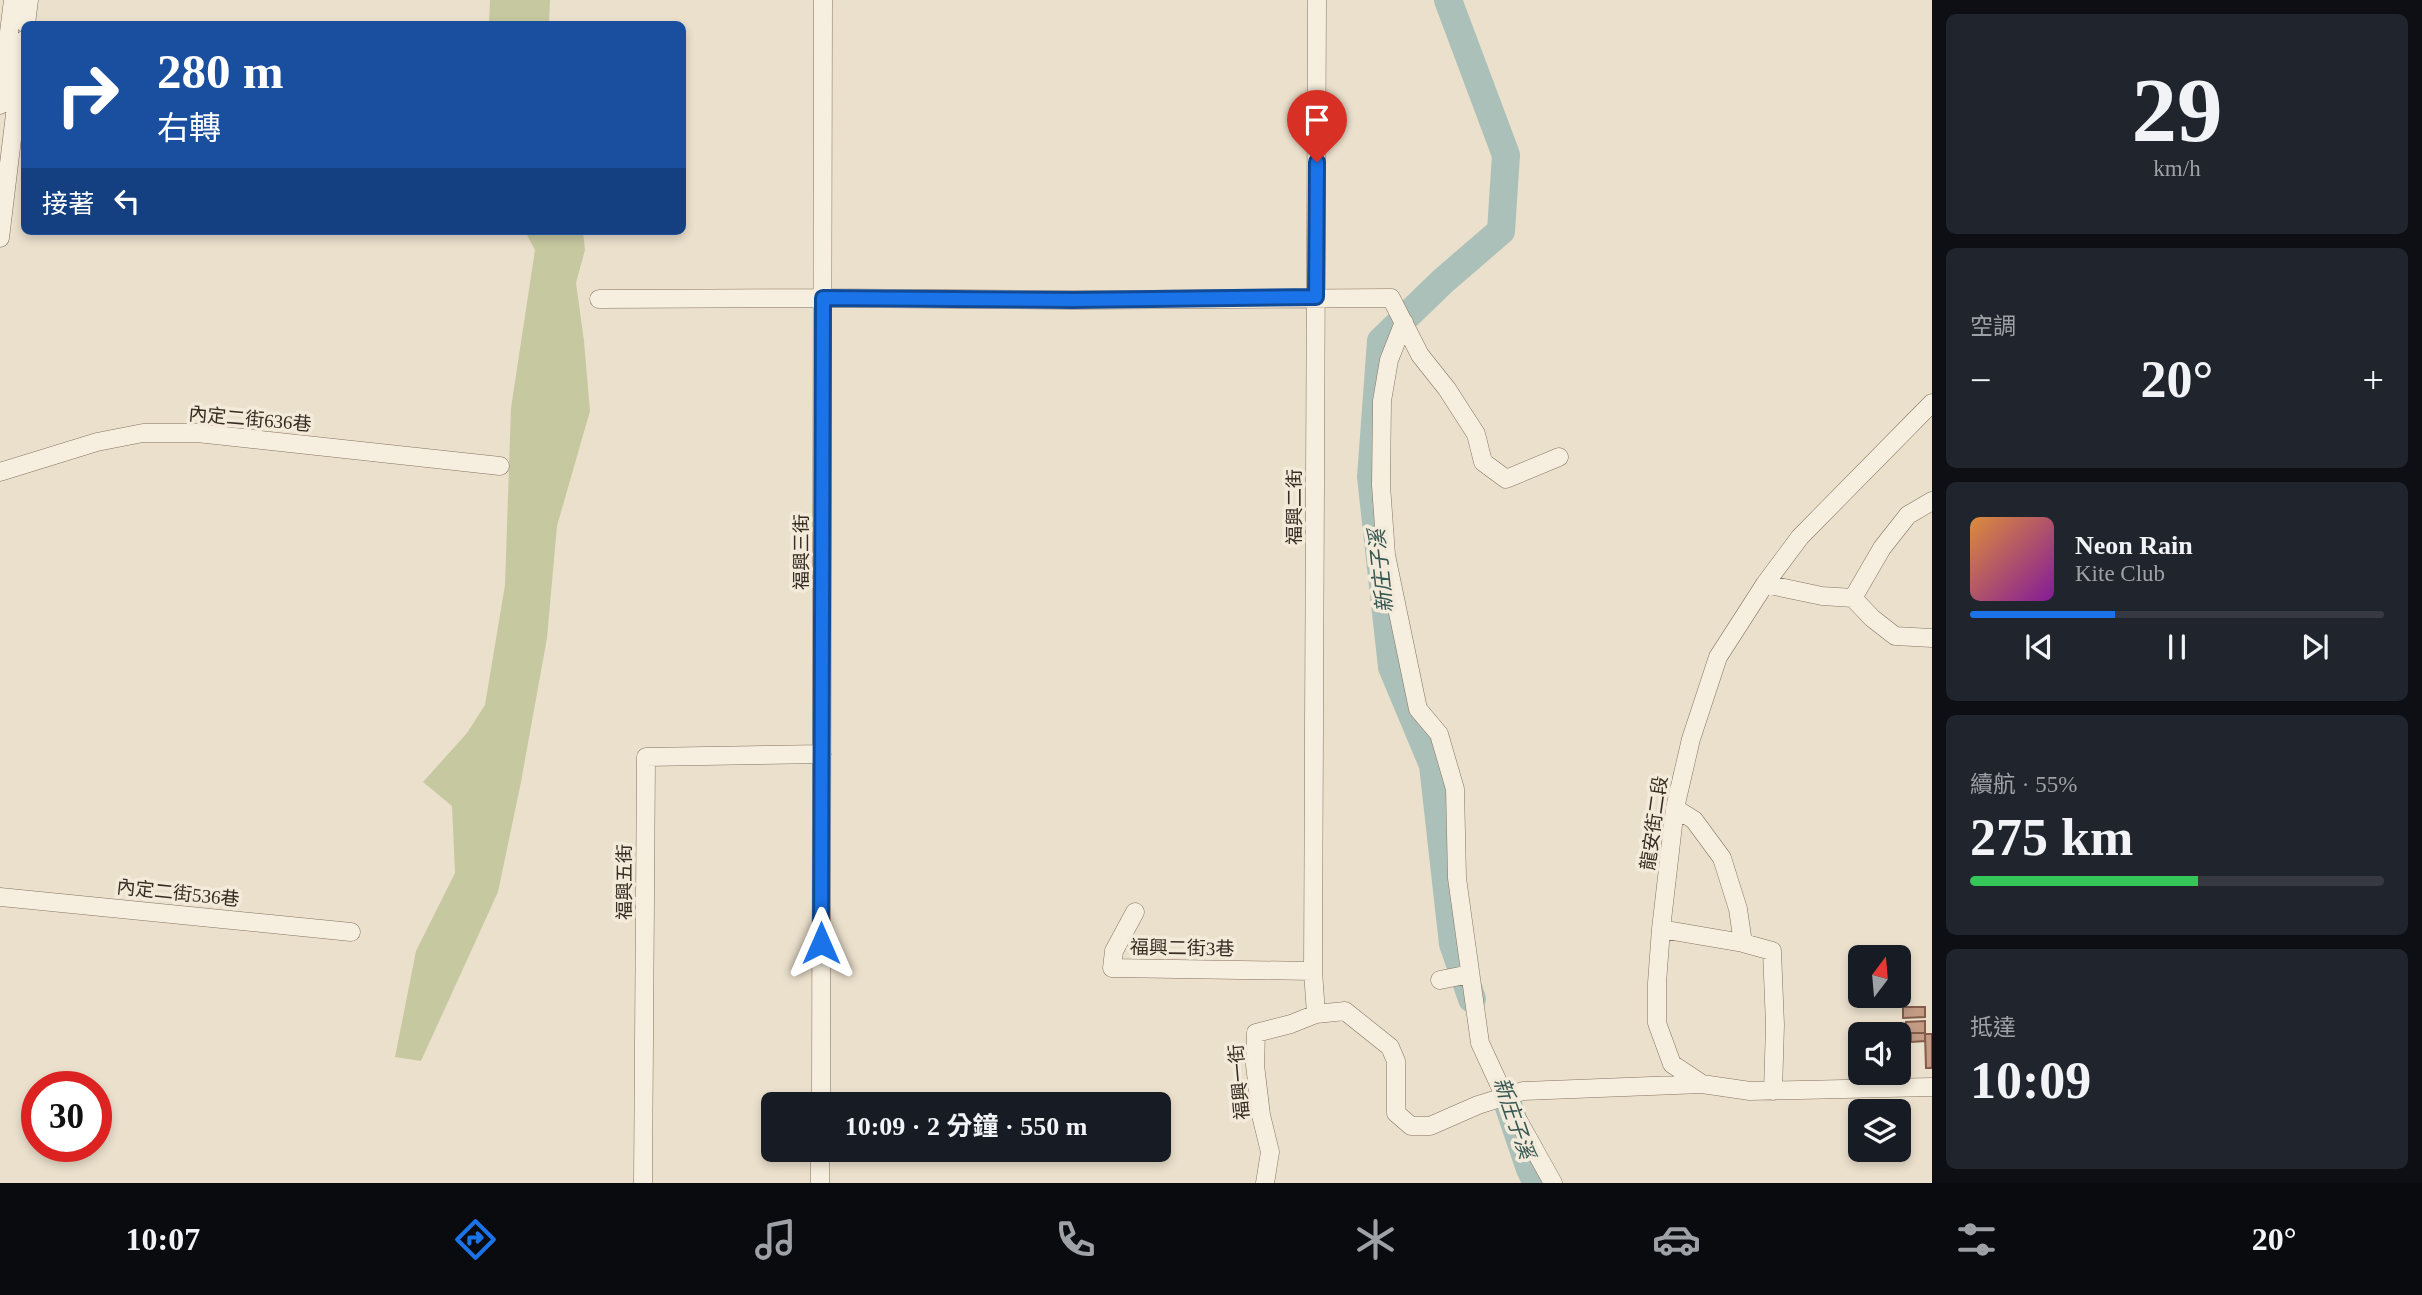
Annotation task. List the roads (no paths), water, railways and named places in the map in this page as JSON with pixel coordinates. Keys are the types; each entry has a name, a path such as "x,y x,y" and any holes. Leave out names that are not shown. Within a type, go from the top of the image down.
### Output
{"street":[{"path":"0,238 17,66 13,0"},
{"path":"26,21 29,0"},
{"name":"福興三街","path":"821,1092 823,0"},
{"name":"福興二街","path":"1316,1014 1317,0"},
{"path":"0,105 17,66"},
{"path":"599,299 1391,298 1420,355 1447,389 1476,434 1483,462 1506,479 1559,457"},
{"path":"1404,322 1389,360 1381,401 1381,485 1386,555 1418,709 1439,734 1455,789 1457,878 1480,1043 1501,1098 1553,1183"},
{"name":"龍安街二段","path":"1932,403 1800,537 1765,584 1718,657 1691,739 1675,808 1657,983 1657,1023 1672,1064 1702,1084 1750,1091 1932,1087"},
{"name":"內定二街636巷","path":"0,472 97,442 144,433 197,433 500,466"},
{"path":"1853,598 1882,548 1908,515 1932,501"},
{"path":"1765,584 1822,596 1853,598 1895,636 1932,638"},
{"name":"福興五街","path":"643,1183 646,757 822,754"},
{"path":"1675,808 1693,820 1722,858 1738,909 1743,943"},
{"name":"內定二街536巷","path":"0,897 351,932"},
{"name":"福興二街3巷","path":"1135,912 1114,951 1112,968 1314,971"},
{"path":"1661,929 1743,943 1772,951 1775,1025 1773,1091"},
{"path":"1440,981 1470,974"},
{"name":"福興一街","path":"1265,1183 1270,1152 1261,1115 1255,1066 1256,1033 1292,1024 1316,1014 1345,1011 1390,1047 1396,1060 1396,1113 1411,1126 1430,1126 1501,1098"},
{"path":"1501,1098 1523,1091 1702,1084"},
{"path":"820,1162 820,1183"}],"waterway":[{"name":"新庄子溪","path":"1448,0 1506,155 1501,231 1443,281 1381,341 1371,477 1392,667 1433,765 1453,944 1472,999"},
{"name":"新庄子溪","path":"1509,1107 1537,1183"}]}
